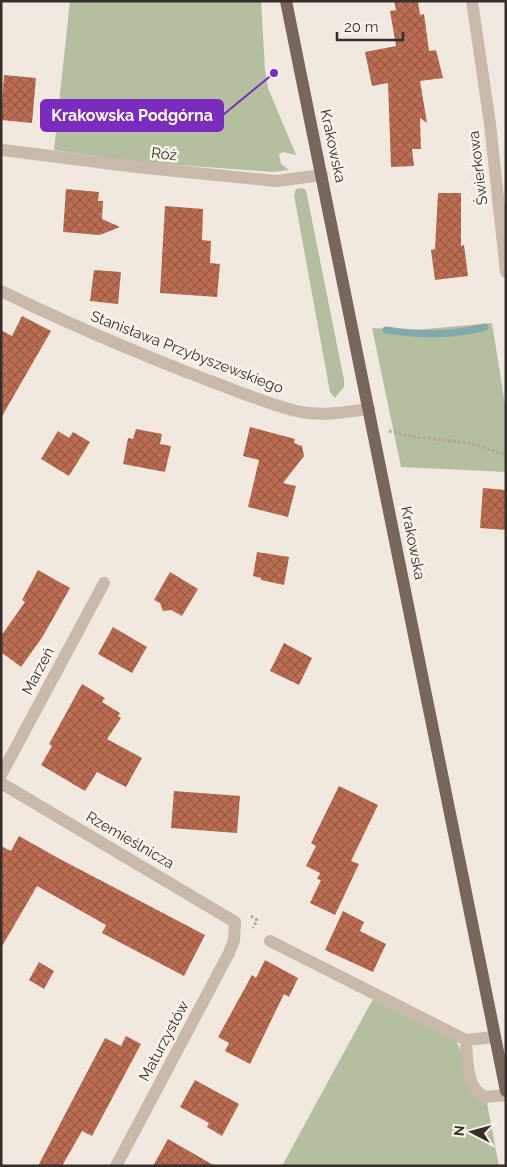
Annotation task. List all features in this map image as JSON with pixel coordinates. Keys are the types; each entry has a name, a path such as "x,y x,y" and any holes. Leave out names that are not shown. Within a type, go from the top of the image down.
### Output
{"main road":[{"name":"Krakowska","path":"286,1 506,1091"}],"street":[{"name":"Świerkowa","path":"472,1 492,143 506,272"},
{"name":"Róż","path":"3,150 136,167 276,181 322,175"},
{"name":"Stanisława Przybyszewskiego","path":"1,291 59,320 148,358 270,403 302,412 332,414 369,409"},
{"name":"Marzeń","path":"1,775 104,583"},
{"name":"Rzemieślnicza","path":"1,783 227,916 234,922 236,930"},
{"name":"Maturzystów","path":"116,1166 229,953 236,930"},
{"path":"270,941 466,1040 495,1038"},
{"path":"466,1040 471,1080 476,1090 486,1097 506,1095"}],"path":[{"path":"389,430 415,437 470,443 506,455"}],"green space":[{"path":"70,1 261,1 265,70 268,88 296,155 283,152 279,154 281,164 289,170 273,172 137,162 54,150"},
{"path":"302,188 306,190 344,380 344,387 335,398 330,392 294,195 296,189"},
{"path":"492,323 506,411 506,472 401,467 372,328 415,330"},
{"path":"373,999 455,1040 462,1057 467,1085 477,1099 487,1103 499,1166 282,1166"}],"building":[{"path":"394,1 418,1 420,15 424,14 429,51 436,50 443,78 420,81 427,123 420,118 421,149 412,149 414,166 391,167 388,83 372,86 365,52 396,46 390,11 396,10"},
{"path":"4,75 36,78 32,123 1,120"},
{"path":"66,189 99,192 98,201 103,201 102,219 120,227 100,235 63,232"},
{"path":"438,193 461,193 461,246 464,245 468,276 435,280 431,250 435,249"},
{"path":"165,206 203,209 202,240 211,241 210,263 220,264 217,297 160,293"},
{"path":"94,270 121,272 118,304 90,301"},
{"path":"22,316 51,331 1,418 1,330 12,336"},
{"path":"250,427 295,439 294,443 302,446 304,456 283,483 296,486 288,517 248,507 259,460 243,456"},
{"path":"136,429 162,434 160,444 171,446 165,472 123,464 128,438 133,439"},
{"path":"58,431 69,438 73,432 90,442 69,476 41,459"},
{"path":"483,488 506,490 506,530 480,528"},
{"path":"257,552 289,557 284,585 261,580 261,578 253,576"},
{"path":"38,570 70,588 43,636 21,667 1,652 1,636 25,602 22,600"},
{"path":"170,572 198,589 182,616 171,610 163,611 160,603 154,600"},
{"path":"113,627 147,647 132,673 98,654"},
{"path":"284,643 312,658 299,685 270,671"},
{"path":"82,684 105,698 102,702 120,713 118,716 121,718 107,739 142,758 126,787 97,772 85,791 41,765 52,746 49,744"},
{"path":"339,786 378,805 351,861 359,864 335,915 310,903 321,880 317,879 320,873 306,866 316,846 311,843"},
{"path":"174,791 240,796 237,833 171,828"},
{"path":"19,836 205,935 184,976 102,933 106,925 37,886 1,948 1,846 11,851"},
{"path":"343,911 364,922 360,931 386,944 373,972 325,950"},
{"path":"265,960 298,978 289,997 284,994 250,1064 225,1051 229,1043 218,1037 252,975 256,978"},
{"path":"39,962 54,971 44,989 29,980"},
{"path":"126,1036 141,1044 92,1136 82,1131 62,1166 38,1166 105,1038 121,1046"},
{"path":"195,1080 239,1104 222,1136 207,1127 209,1123 180,1107"},
{"path":"168,1139 215,1166 153,1166"}],"waterway":[{"path":"386,330 436,334 485,327"}],"place":[{"name":"Krakowska Podgórna","path":"274,73"}]}
